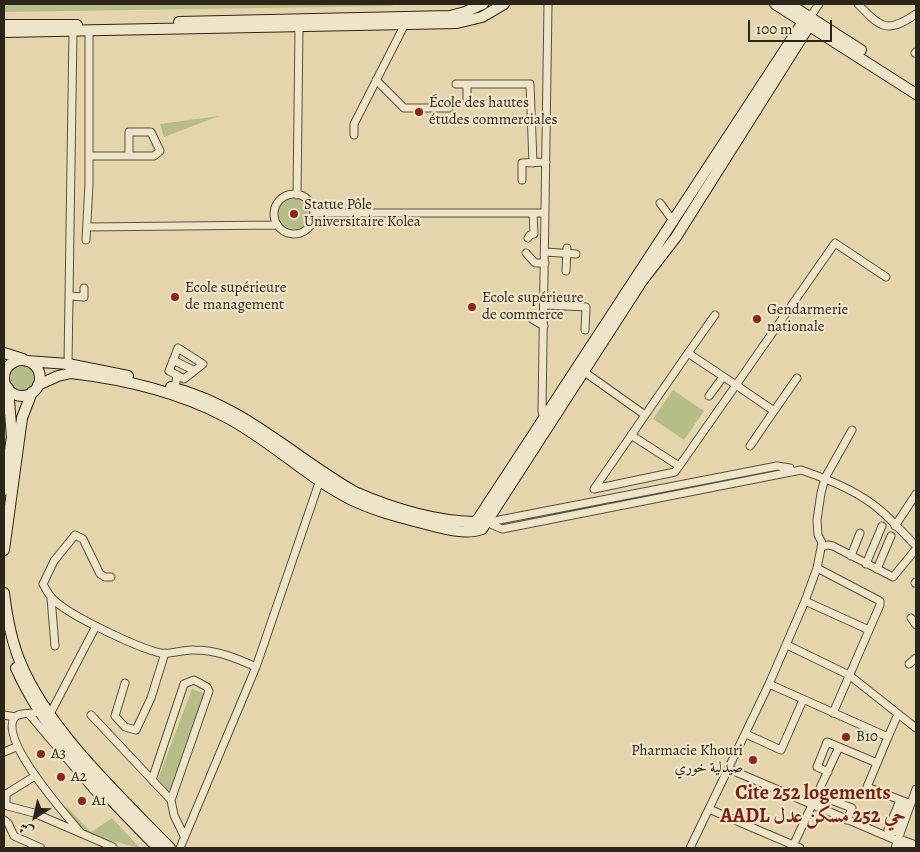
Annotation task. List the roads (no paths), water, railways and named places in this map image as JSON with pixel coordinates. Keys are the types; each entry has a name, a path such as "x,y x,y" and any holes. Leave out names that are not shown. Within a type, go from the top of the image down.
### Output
{"main road":[{"path":"4,32 450,16 483,4"},
{"path":"4,25 81,29 405,24 471,20 504,4"},
{"path":"775,4 916,86"},
{"path":"789,4 807,22 916,94"},
{"path":"6,386 19,395 35,389 58,376 72,373 118,381 191,401 248,429 321,476 374,500 430,517 468,522 482,521 634,278 674,222 807,22"},
{"path":"545,423 583,371 642,281 676,238 807,22"},
{"path":"4,353 26,360 37,368 39,374 35,389 22,418 4,550"},
{"path":"4,490 12,437 5,373 7,367 18,360 68,364 194,394 240,415 321,476"},
{"path":"4,593 10,634 41,716 81,752 170,848"},
{"path":"4,634 25,687 41,716 95,781 156,848"}],"street":[{"path":"545,423 544,305 548,4"},
{"path":"807,22 819,4"},
{"path":"858,4 887,26 896,26 916,14"},
{"path":"354,135 354,124 405,24"},
{"path":"296,194 299,27"},
{"path":"81,29 88,156 86,240"},
{"path":"68,364 69,296 81,29"},
{"path":"376,80 404,108 449,108"},
{"path":"456,84 530,84 533,162"},
{"path":"467,84 467,103"},
{"path":"88,156 129,156 154,156 160,151 152,132 129,132 129,156"},
{"path":"522,180 522,163 546,162"},
{"path":"87,228 277,225 292,234 303,232 311,224 314,213 310,203 296,194 286,196 277,204 274,214 277,225"},
{"path":"660,203 674,222"},
{"path":"314,213 546,213"},
{"path":"528,238 534,234 533,213"},
{"path":"714,315 594,490 675,472 835,243 886,277"},
{"path":"545,252 567,251 576,254"},
{"path":"566,271 567,251"},
{"path":"526,252 535,263 545,263"},
{"path":"69,296 84,298 84,288"},
{"path":"544,305 586,307 585,330"},
{"path":"532,319 544,326"},
{"path":"178,348 202,364 193,370 184,379 169,371 178,348"},
{"path":"688,353 774,411"},
{"path":"173,360 193,370"},
{"path":"583,371 604,383 645,415"},
{"path":"175,388 177,375"},
{"path":"710,396 723,377"},
{"path":"750,446 797,378"},
{"path":"690,848 746,734 805,601 817,568 822,547 817,520 826,478 852,430"},
{"path":"631,435 679,466"},
{"path":"482,521 502,529 778,469 800,470 826,478 861,497 880,510 916,547 893,577 828,545 822,547"},
{"path":"180,848 256,667 321,476"},
{"path":"895,526 916,494"},
{"path":"866,564 882,526"},
{"path":"851,556 860,533"},
{"path":"55,646 51,598 43,584 54,561 75,535 84,539 100,574 104,577 111,576"},
{"path":"877,569 891,536"},
{"path":"817,568 880,601 879,609 833,713"},
{"path":"51,598 96,626 146,648 165,653 193,649 215,652 232,656 256,667"},
{"path":"805,601 869,630"},
{"path":"911,618 916,625"},
{"path":"41,716 96,626"},
{"path":"786,645 849,675 916,728"},
{"path":"125,683 115,716 125,727 136,730 150,698 165,653"},
{"path":"909,664 916,658"},
{"path":"152,780 184,684 194,680 207,687 209,691 171,800 174,815 184,836"},
{"path":"769,684 888,737"},
{"path":"746,734 781,750 803,700"},
{"path":"81,833 35,776 16,747 12,723 15,717 20,714 41,716 102,800"},
{"path":"898,714 867,787 900,802 911,804"},
{"path":"4,715 15,717"},
{"path":"91,715 171,800"},
{"path":"828,772 817,767 827,742 877,763"},
{"path":"4,752 16,747"},
{"path":"709,809 795,847 816,806 839,747"},
{"path":"729,769 910,848"},
{"path":"35,776 24,785 5,795 5,805 34,813 115,848"},
{"path":"897,843 916,789"},
{"path":"816,806 823,797 852,808 847,820"},
{"path":"4,820 8,823 14,836 41,848"},
{"path":"897,843 916,845"},
{"path":"101,848 115,848"}],"place":[{"name":"École des hautes études commerciales","path":"419,112"},
{"name":"Statue Pôle Universitaire Kolea","path":"294,214"},
{"name":"Ecole supérieure de management","path":"175,297"},
{"name":"Ecole supérieure de commerce","path":"472,307"},
{"name":"Gendarmerie nationale","path":"757,319"},
{"name":"B10","path":"846,737"},
{"name":"A3","path":"41,754"},
{"name":"Pharmacie Khouri صيدلية خوري","path":"753,760"},
{"name":"A2","path":"61,777"},
{"name":"A1","path":"82,801"}],"district":[{"name":"Cite 252 logements AADL حي 252 مسكن عدل","path":"813,806"}]}
